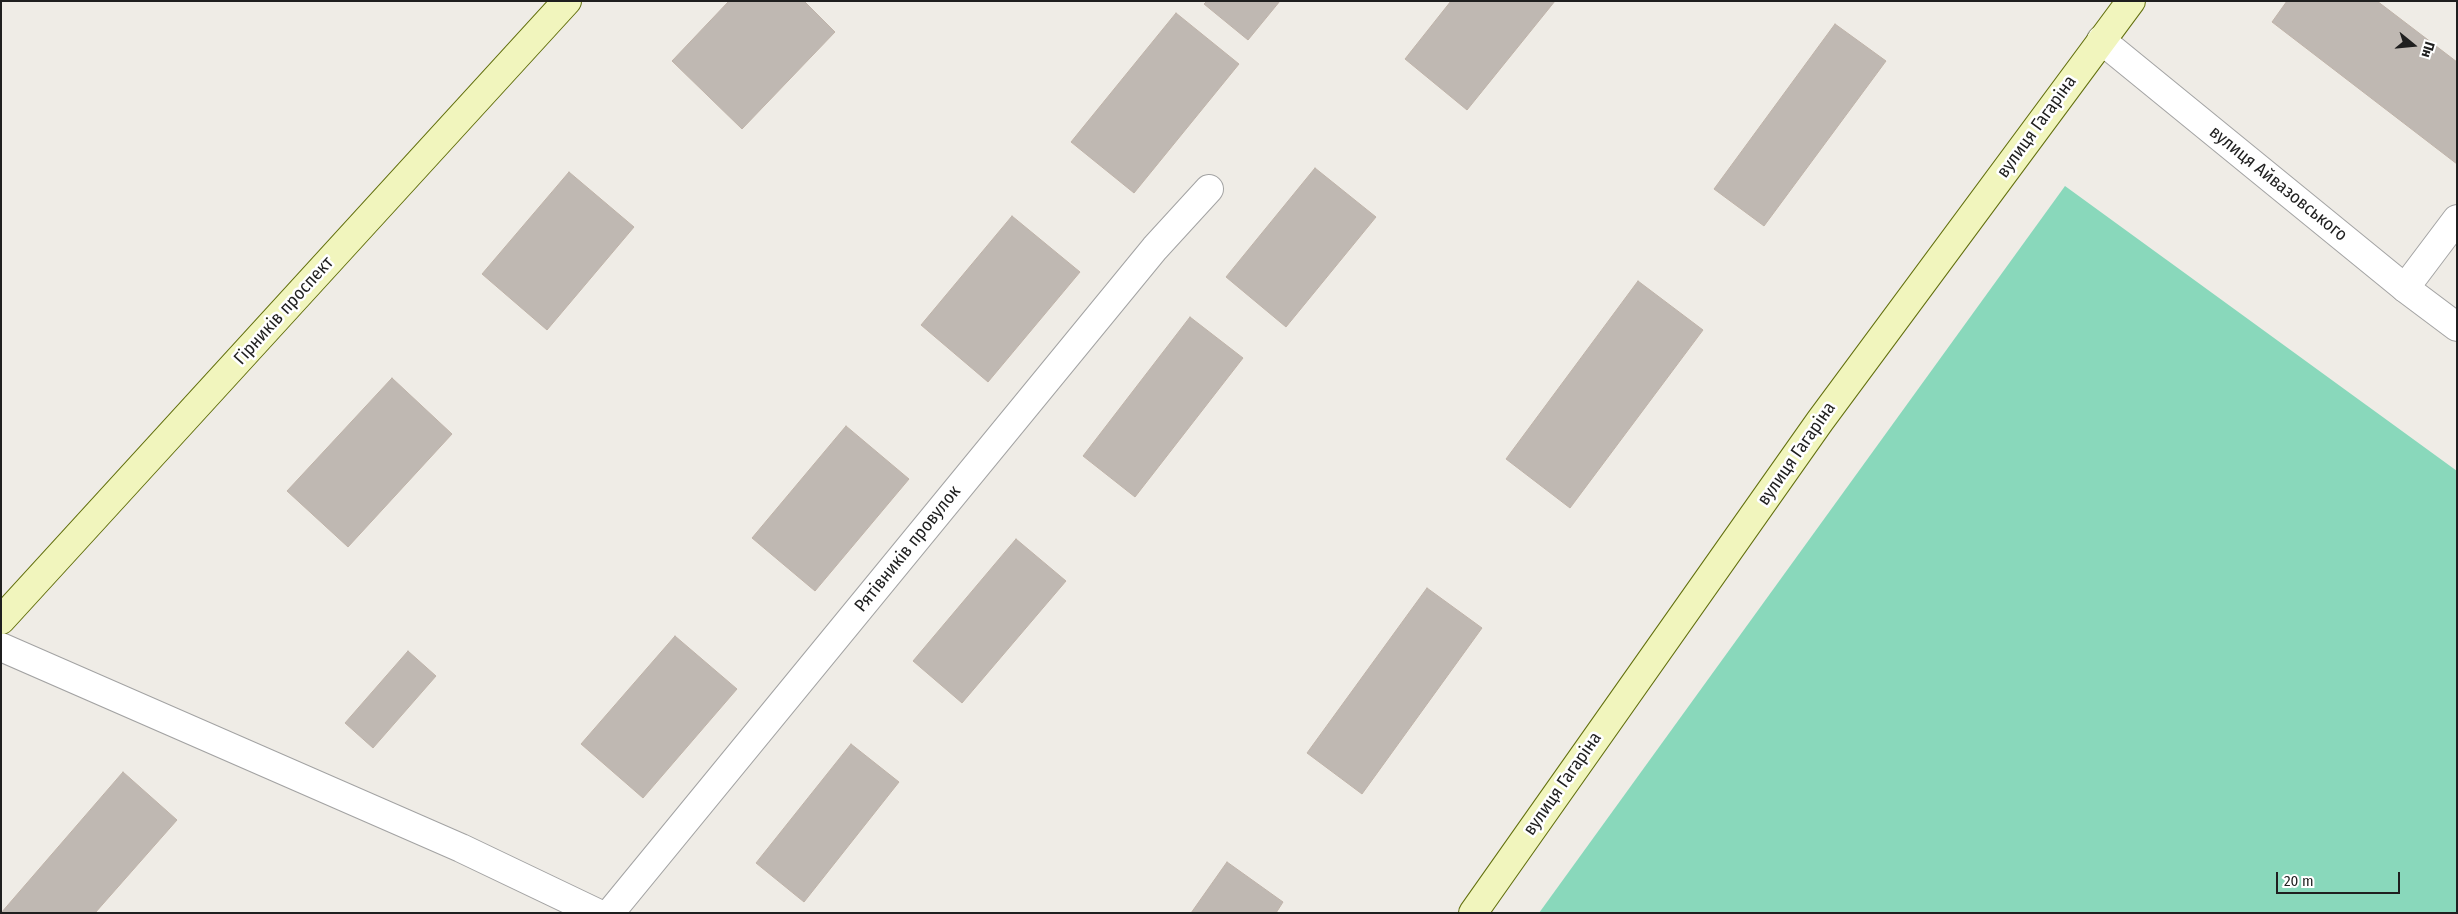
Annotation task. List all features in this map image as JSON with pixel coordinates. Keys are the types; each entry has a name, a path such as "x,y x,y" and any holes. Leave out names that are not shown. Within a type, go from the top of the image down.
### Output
{"main road":[{"name":"Гірників проспект","path":"1,620 567,1"},
{"name":"вулиця Гагаріна","path":"1473,913 1820,421 2131,1"}],"street":[{"name":"вулиця Айвазовського","path":"2101,40 2405,288 2457,327"},
{"name":"Рятівників провулок","path":"610,913 1155,248 1209,189"},
{"path":"2405,288 2457,219"},
{"path":"1,647 461,848 597,913"}],"green space":[{"path":"2065,186 2457,471 2457,913 1539,913"}],"building":[{"path":"729,1 804,1 835,32 742,129 672,61"},
{"path":"1207,1 1280,1 1248,40 1204,4"},
{"path":"1451,1 1555,1 1467,110 1405,59"},
{"path":"2287,1 2377,1 2457,62 2457,164 2272,22"},
{"path":"1176,13 1239,64 1134,193 1071,142"},
{"path":"1835,24 1886,61 1764,226 1714,189"},
{"path":"1315,168 1376,217 1286,327 1226,277"},
{"path":"569,172 634,227 547,330 482,274"},
{"path":"1012,216 1080,272 988,382 921,325"},
{"path":"1638,281 1703,330 1570,508 1506,459"},
{"path":"1190,317 1243,358 1135,497 1083,456"},
{"path":"392,378 452,434 348,547 287,491"},
{"path":"846,426 909,479 815,591 752,538"},
{"path":"1016,539 1066,581 962,703 913,661"},
{"path":"1427,588 1482,628 1362,794 1307,753"},
{"path":"675,636 737,689 643,798 581,744"},
{"path":"408,651 436,676 373,748 345,723"},
{"path":"851,744 899,782 804,902 756,863"},
{"path":"123,772 177,820 95,913 1,913"},
{"path":"1227,862 1283,902 1276,913 1191,913"}]}
